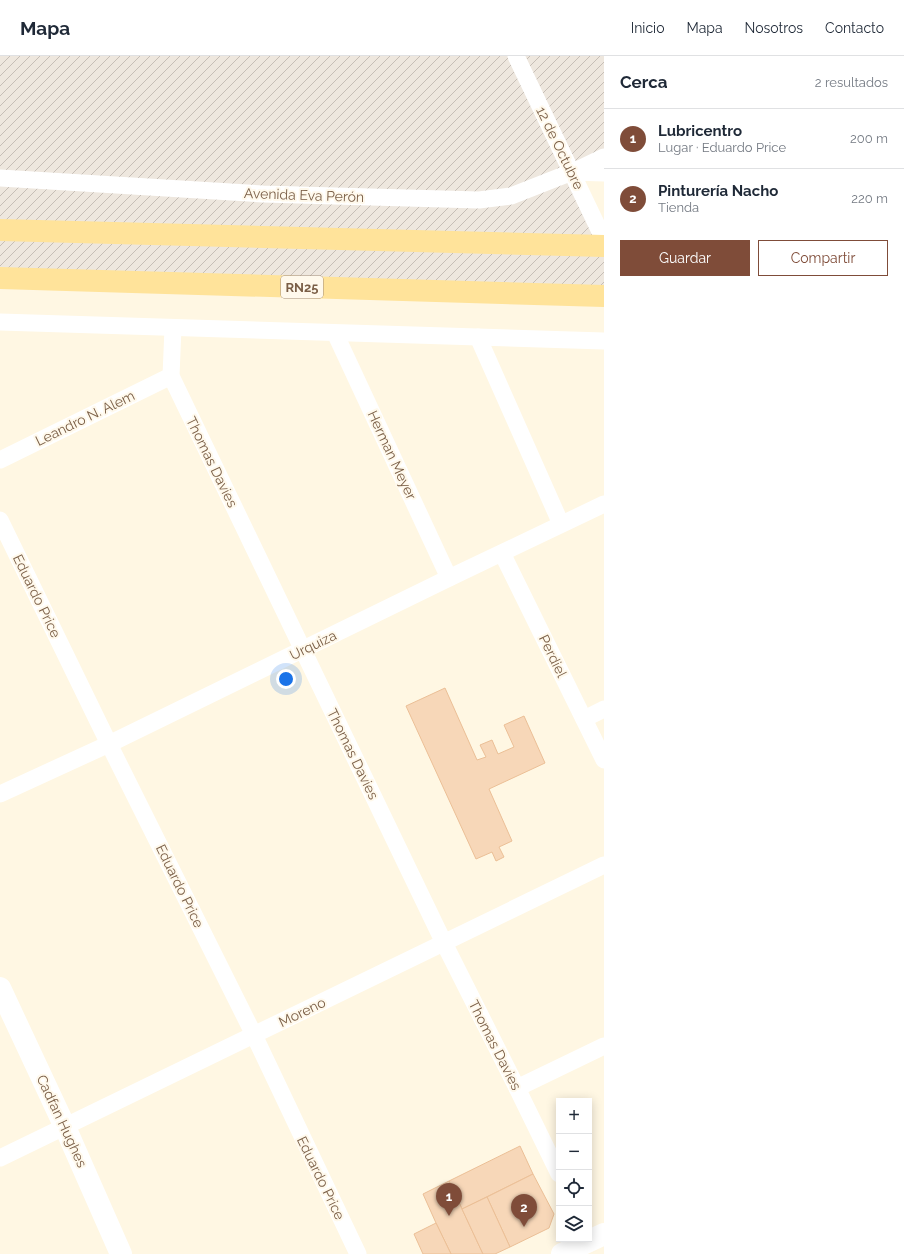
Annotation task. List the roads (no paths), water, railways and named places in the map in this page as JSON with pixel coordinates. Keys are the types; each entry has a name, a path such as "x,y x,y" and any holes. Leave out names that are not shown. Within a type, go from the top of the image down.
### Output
{"main road":[{"path":"0,230 604,246"},
{"name":"RN25","path":"0,278 604,296"}],"street":[{"name":"12 de Octubre","path":"516,56 604,240"},
{"path":"572,172 604,157"},
{"name":"Avenida Eva Perón","path":"0,178 263,194 479,200 511,196 572,172 604,173"},
{"path":"0,322 604,341"},
{"name":"Thomas Davies","path":"172,328 171,376 444,943 557,1170"},
{"name":"Herman Meyer","path":"335,333 449,578"},
{"path":"478,337 561,524"},
{"name":"Leandro N. Alem","path":"0,460 171,376"},
{"name":"Urquiza","path":"0,794 109,744 604,504"},
{"name":"Eduardo Price","path":"0,520 254,1036 358,1254"},
{"name":"Perdiel","path":"502,553 604,760"},
{"path":"584,719 604,709"},
{"name":"Moreno","path":"0,1158 604,865"},
{"name":"Cadfan Hughes","path":"0,988 65,1127 121,1254"},
{"path":"517,1088 604,1046"},
{"path":"562,1254 595,1237"}],"place":[{"name":"Lubricentro","path":"449,1216"},
{"name":"Pinturería Nacho","path":"524,1227"}]}
